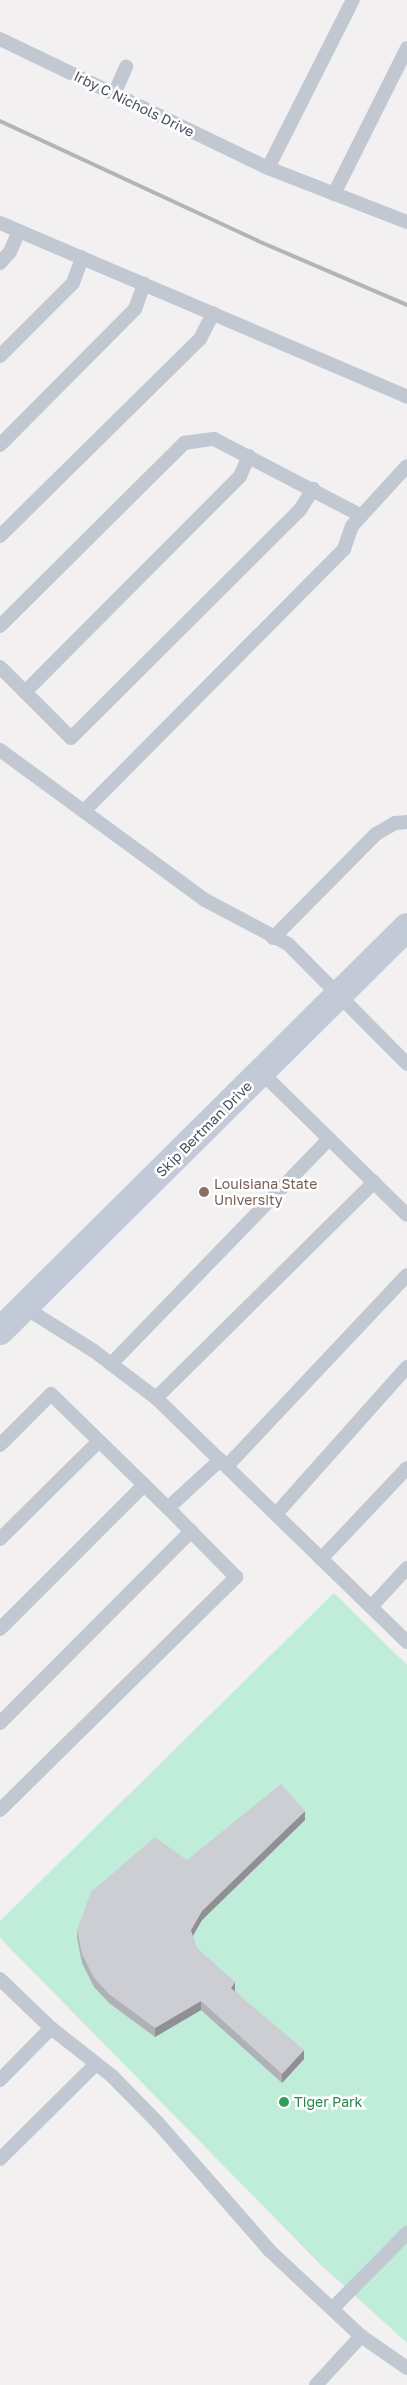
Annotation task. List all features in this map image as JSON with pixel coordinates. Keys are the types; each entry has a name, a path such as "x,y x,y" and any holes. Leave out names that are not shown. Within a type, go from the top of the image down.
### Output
{"street":[{"name":"Skip Bertman Drive","path":"0,1331 407,927"}],"lane":[{"path":"268,168 353,0"},
{"name":"Irby C Nichols Drive","path":"0,39 268,168 407,222"},
{"path":"334,194 407,48"},
{"path":"114,94 126,67"},
{"path":"0,222 407,396"},
{"path":"0,263 10,252 19,231"},
{"path":"0,356 73,283 82,258"},
{"path":"0,445 134,309 144,284"},
{"path":"0,536 200,339 213,313"},
{"path":"0,626 184,444 214,438 314,489 360,515"},
{"path":"25,692 240,476 249,456"},
{"path":"85,810 344,549 352,526 360,515 407,466"},
{"path":"0,667 71,738 300,510 314,489"},
{"path":"0,750 85,810 205,900 273,938 288,944 407,1064"},
{"path":"273,938 376,834 395,823 407,822"},
{"path":"261,1072 407,1215"},
{"path":"111,1364 329,1139"},
{"path":"156,1398 374,1182"},
{"path":"168,1508 223,1463 407,1275"},
{"path":"24,1307 111,1364 156,1398 407,1642"},
{"path":"276,1514 407,1367"},
{"path":"0,1445 51,1394 236,1577 0,1810"},
{"path":"0,1539 99,1441"},
{"path":"321,1559 407,1468"},
{"path":"0,1629 144,1485"},
{"path":"0,1722 191,1531"},
{"path":"371,1607 407,1568"},
{"path":"1,1983 51,2028 96,2064 158,2123 268,2250 361,2336 407,2368"},
{"path":"0,2080 51,2028"},
{"path":"0,2159 96,2064"},
{"path":"332,2309 407,2233"},
{"path":"316,2385 361,2336"}],"green space":[{"name":"Tiger Park","path":"334,1593 407,1665 407,2343 322,2266 0,1938 0,1921"}],"building":[{"path":"281,1784 305,1811 202,1911 191,1930 196,1947 235,1982 231,1988 304,2050 282,2074 201,2001 155,2028 109,1994 94,1978 82,1954 77,1930 91,1892 155,1837 187,1860"}],"railway":[{"path":"0,121 258,241 407,305"}],"place":[{"name":"Louisiana State University","path":"204,1192"},
{"name":"Tiger Park","path":"284,2102"}]}
